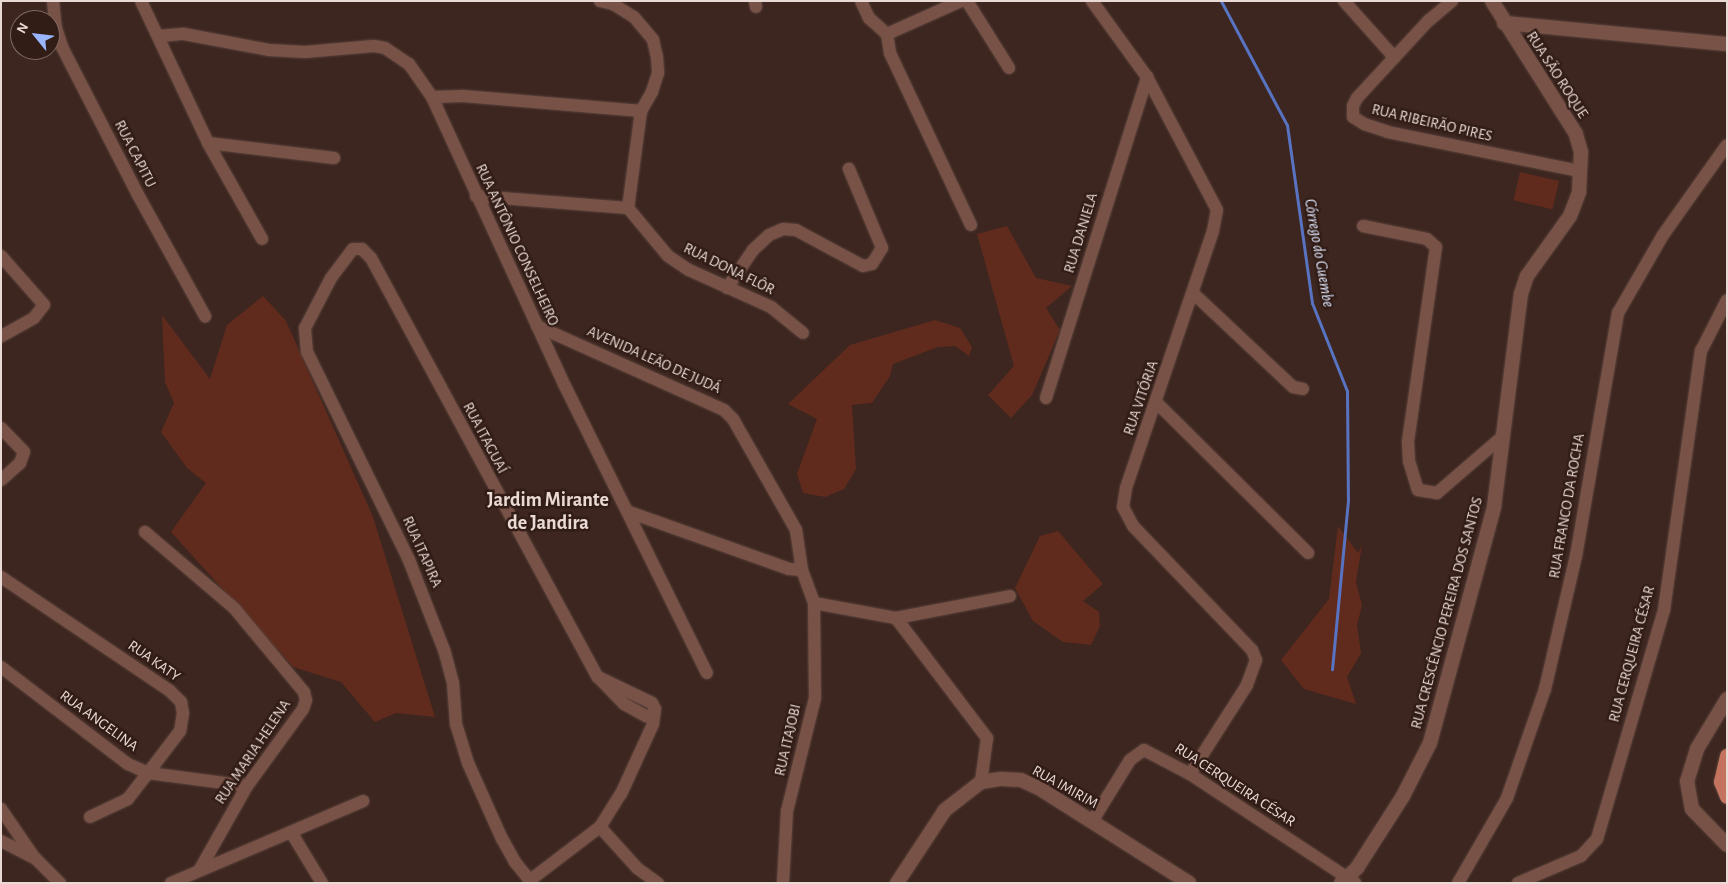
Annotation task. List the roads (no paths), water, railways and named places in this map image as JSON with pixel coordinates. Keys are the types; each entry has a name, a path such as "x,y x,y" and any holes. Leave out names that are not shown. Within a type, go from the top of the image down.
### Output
{"main road":[{"path":"1727,756 1722,782 1727,797"}],"street":[{"name":"RUA CAPITU","path":"53,1 56,28 62,48 137,193 205,316"},
{"path":"140,1 159,36 169,64 208,143 262,240"},
{"path":"476,196 628,208 641,111 652,92 658,73 653,40 624,10 600,1"},
{"path":"861,1 869,18 887,34 890,53 971,225"},
{"path":"887,34 961,1"},
{"path":"967,1 1009,68"},
{"name":"RUA VITÓRIA","path":"1092,1 1147,77 1217,210 1193,293 1126,488 1123,507 1126,517 1252,650 1256,660 1247,685 1190,774"},
{"path":"1344,1 1394,58 1429,20 1452,1"},
{"name":"RUA SÃO ROQUE","path":"1492,1 1576,134 1581,152 1580,172"},
{"path":"1504,22 1727,44"},
{"name":"RUA ANTÔNIO CONSELHEIRO","path":"159,36 184,34 269,50 305,52 374,46 385,48 409,64 432,97 537,326 707,673"},
{"name":"RUA RIBEIRÃO PIRES","path":"1394,58 1357,98 1352,112 1357,122 1388,132 1580,172"},
{"name":"RUA DANIELA","path":"1046,398 1147,77"},
{"path":"432,97 463,96 641,111"},
{"path":"208,143 334,158"},
{"name":"RUA FRANCO DA ROCHA","path":"1458,883 1507,798 1545,689 1574,565 1618,313 1663,235 1727,145"},
{"path":"728,288 753,250 769,236 783,229 796,230 864,266 872,264 882,248 849,169"},
{"name":"RUA CRESCÊNCIO PEREIRA DOS SANTOS","path":"1348,881 1403,796 1430,743 1494,507 1521,294 1531,269 1570,216 1579,192 1580,172"},
{"name":"RUA DONA FLÔR","path":"628,208 668,256 728,288 784,314 803,333"},
{"path":"1363,226 1427,240 1436,247 1437,254 1408,442 1409,461 1418,490 1437,493 1503,436"},
{"name":"RUA ITAGUAÍ","path":"353,248 362,248 371,258 598,678 624,704 646,716 654,715 648,738 621,794 600,827 530,882"},
{"name":"RUA ITAPIRA","path":"353,248 331,278 305,328 307,352 409,560 444,650 453,683 456,724 468,763 502,839 530,882"},
{"path":"1,256 44,305 34,318 1,336"},
{"path":"1193,293 1293,387 1303,389"},
{"name":"RUA CERQUEIRA CÉSAR","path":"1518,883 1582,856 1597,839 1664,610 1701,352 1727,300"},
{"name":"AVENIDA LEÃO DE JUDÁ","path":"537,326 724,410 733,419 796,530 802,570 814,604"},
{"path":"1157,402 1308,553"},
{"path":"1,428 23,450 22,460 1,480"},
{"path":"629,512 790,569 802,570"},
{"name":"RUA MARIA HELENA","path":"146,532 234,608 304,692 306,700 304,709 247,786 200,869"},
{"name":"RUA KATY","path":"1,577 170,690 181,702 184,713 180,731 128,799 90,817"},
{"path":"814,604 896,618 1010,596"},
{"name":"RUA ITAJOBI","path":"783,883 787,811 805,746 814,698 814,604"},
{"path":"896,618 987,738 981,782 945,810 897,883"},
{"name":"RUA ANGELINA","path":"1,667 109,752 148,773 247,786"},
{"path":"1727,699 1700,742 1687,781 1692,809 1727,846"},
{"name":"RUA CERQUEIRA CÉSAR","path":"1093,820 1138,752 1153,753 1190,774 1348,881"},
{"name":"RUA IMIRIM","path":"981,782 1021,780 1093,820 1189,883"},
{"path":"171,883 363,801"},
{"path":"1,809 34,857 60,883"},
{"path":"600,827 644,875 658,883"},
{"path":"291,832 322,883"},
{"path":"1,841 34,857"}],"waterway":[{"name":"Córrego do Guembe","path":"1221,1 1287,125 1312,303 1347,391 1348,500 1332,669"}],"district":[{"name":"Jardim Mirante de Jandira","path":"548,512"}]}
